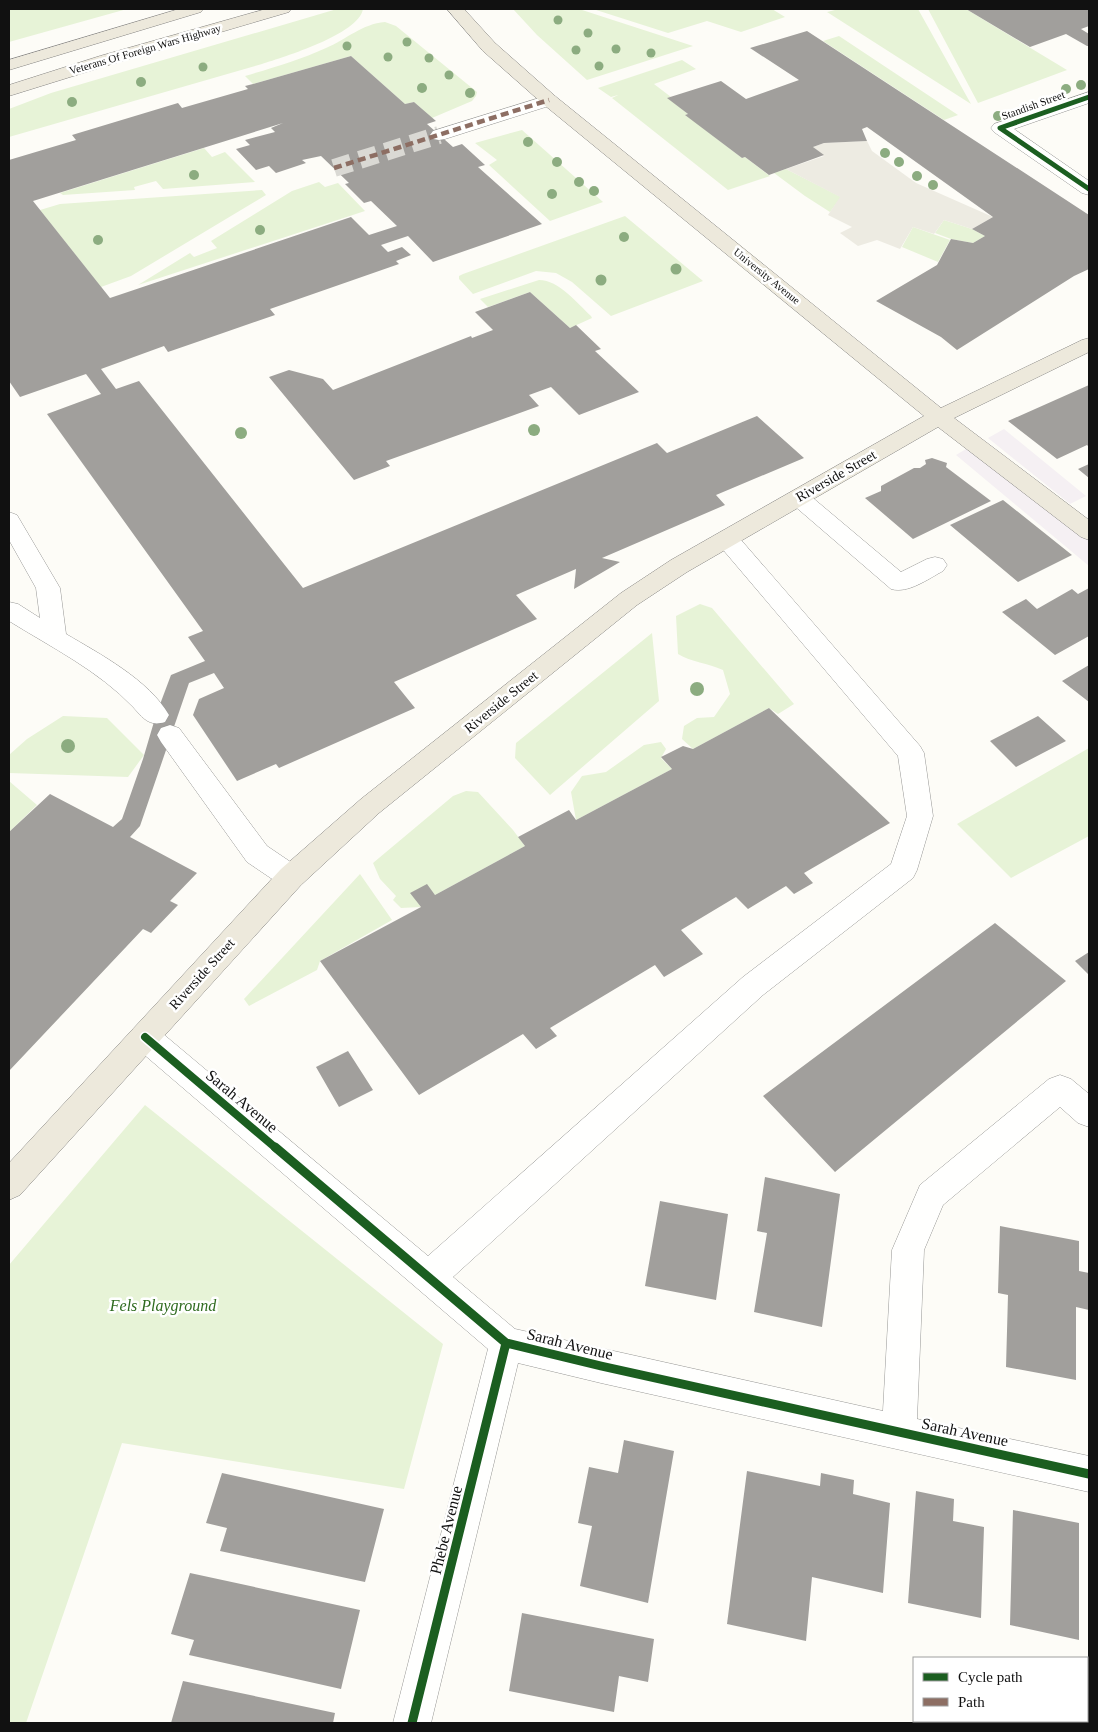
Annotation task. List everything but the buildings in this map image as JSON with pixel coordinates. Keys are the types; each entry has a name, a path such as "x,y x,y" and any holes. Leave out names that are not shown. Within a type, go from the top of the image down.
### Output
{"main road":[{"name":"Veterans Of Foreign Wars Highway","path":"9,64 195,9"},
{"name":"Veterans Of Foreign Wars Highway","path":"9,91 106,60 283,9"},
{"name":"University Avenue","path":"455,9 489,48 549,100 939,417 1089,532"},
{"name":"Riverside Street","path":"9,1185 291,878 370,806 629,599 679,566 939,417 1089,344"}],"street":[{"name":"Standish Street","path":"1089,96 1000,128 1089,189"},
{"path":"439,135 549,100"},
{"path":"799,498 899,583 935,565"},
{"path":"9,520 48,588 55,639"},
{"path":"430,1276 753,986 903,870 920,816 911,753 727,539"},
{"path":"9,610 78,652 128,686 163,725 257,854 291,878"},
{"path":"9,626 55,639"},
{"name":"Sarah Avenue","path":"145,1037 430,1276 506,1343 601,1366 1089,1474"},
{"path":"899,1432 908,1250 931,1195 1060,1088 1089,1113"},
{"name":"Phebe Avenue","path":"412,1723 506,1343"}],"shaded area":[{"path":"867,141 872,151 916,183 993,217 972,229 944,220 934,234 913,227 900,249 877,240 858,246 840,233 852,227 828,215 840,197 786,169 824,156 813,147 824,143"},
{"path":"1004,429 1086,496 1070,504 988,438"},
{"path":"971,446 1089,540 1089,566 956,455"}],"green space":[{"path":"9,9 127,9 9,42"},
{"path":"337,9 363,9 358,18 349,27 335,36 286,56 9,137 9,109 51,93"},
{"path":"513,9 579,9 693,46 587,80 537,35"},
{"path":"593,9 772,9 785,17 741,32 707,21 668,33"},
{"path":"839,9 918,9 971,104 827,12"},
{"path":"928,9 966,9 1067,70 978,103"},
{"path":"385,22 396,26 477,92 472,101 432,118 414,102 405,104 351,56 253,84 245,76 286,64 334,44 369,26"},
{"path":"839,36 958,115 944,120 823,41"},
{"path":"682,60 696,69 654,84 671,97 668,98 688,114 686,115 742,158 745,157 770,176 728,190 612,98 618,95 611,97 598,88"},
{"path":"522,130 603,202 550,221 489,165 497,160 475,143"},
{"path":"204,148 212,157 225,152 255,182 163,189 156,181 134,187 135,190 63,195 60,193"},
{"path":"786,169 841,197 830,212 774,173"},
{"path":"319,182 325,187 338,183 365,211 138,285 190,253 194,257 217,248 211,241 292,191"},
{"path":"262,190 266,195 131,276 101,287 40,210 60,204"},
{"path":"625,216 703,281 611,316 572,282 556,273 536,271 473,294 459,279 459,276 463,274"},
{"path":"944,220 972,229 985,236 973,243 951,239 935,233"},
{"path":"913,227 950,240 938,262 902,247"},
{"path":"539,280 561,288 592,318 570,328 530,292 488,307 480,299"},
{"path":"700,604 712,608 794,704 778,714 769,708 693,749 682,739 684,726 697,718 714,717 730,694 723,670 678,654 676,616"},
{"path":"652,633 659,701 550,795 515,758 516,743"},
{"path":"63,716 107,718 144,755 128,777 9,773 9,755 27,739"},
{"path":"661,742 666,749 661,758 672,769 576,820 571,792 582,776 606,772 644,745"},
{"path":"1089,748 1089,836 1011,878 957,824"},
{"path":"9,781 37,805 9,832"},
{"path":"466,791 478,792 525,846 435,895 427,885 411,893 421,907 401,908 393,900 396,896 380,879 373,863 453,796"},
{"path":"360,874 392,920 320,961 317,970 249,1006 244,999"},
{"name":"Fels Playground","path":"145,1105 443,1344 404,1489 122,1443 26,1723 9,1723 9,1265"}],"tunnel":[{"path":"334,168 439,135"}],"marked path":[{"path":"334,168 549,100"}],"cycle path":[{"path":"1089,97 1000,128 1089,189"},
{"path":"145,1037 506,1343 601,1366 1089,1474"},
{"path":"412,1723 506,1343"}]}
